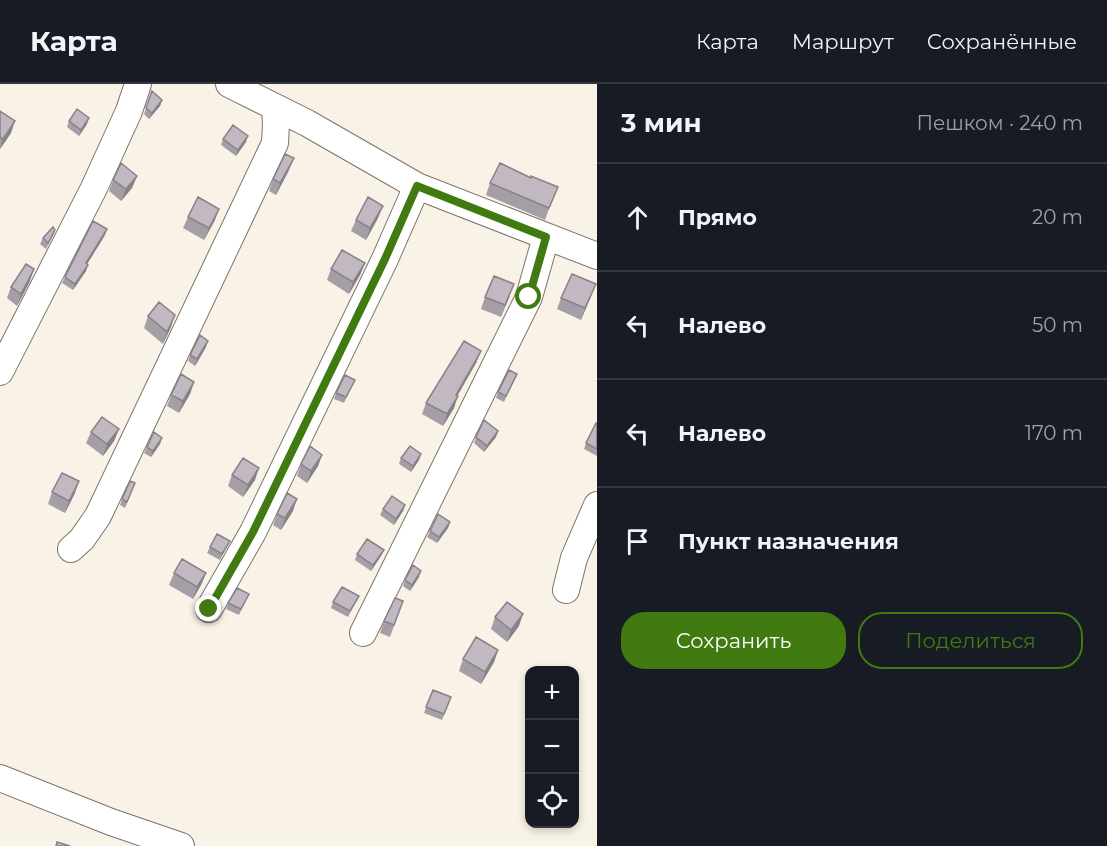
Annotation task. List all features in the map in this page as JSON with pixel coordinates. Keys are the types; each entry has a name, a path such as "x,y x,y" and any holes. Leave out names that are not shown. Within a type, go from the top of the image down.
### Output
{"street":[{"path":"0,372 94,188 129,111 138,84"},
{"path":"229,84 307,123 417,186 597,256"},
{"path":"72,549 98,516 275,143 275,108"},
{"path":"209,609 253,532 385,259 417,186"},
{"path":"363,633 529,297 546,237"},
{"path":"567,590 574,558 597,506"},
{"path":"0,778 111,822 181,846"}],"building":[{"path":"152,91 162,100 152,113 146,108"},
{"path":"77,109 89,118 81,130 69,121"},
{"path":"0,111 15,121 3,139 0,137"},
{"path":"233,125 248,136 238,150 223,139"},
{"path":"285,154 294,158 280,183 273,179"},
{"path":"121,163 137,176 126,189 113,180"},
{"path":"500,163 531,178 531,176 558,187 549,208 490,183"},
{"path":"198,197 219,209 209,228 188,217"},
{"path":"368,197 383,206 370,228 356,220"},
{"path":"93,221 107,229 75,284 65,277"},
{"path":"53,227 55,230 48,243 43,238"},
{"path":"342,250 365,263 353,282 331,269"},
{"path":"26,264 34,269 21,294 11,287"},
{"path":"572,274 596,284 585,308 561,298"},
{"path":"494,276 514,284 505,305 485,297"},
{"path":"159,302 175,315 167,332 148,316"},
{"path":"200,335 208,341 197,359 190,355"},
{"path":"464,341 481,351 447,414 426,403"},
{"path":"509,370 517,374 506,396 498,392"},
{"path":"181,374 194,382 183,401 171,395"},
{"path":"345,375 355,380 346,397 336,393"},
{"path":"102,417 119,429 107,444 91,432"},
{"path":"484,420 498,431 487,446 476,437"},
{"path":"597,424 597,449 586,443"},
{"path":"154,432 162,438 153,451 147,447"},
{"path":"310,446 322,455 311,471 301,464"},
{"path":"410,446 421,454 413,466 401,458"},
{"path":"243,458 259,468 248,485 232,475"},
{"path":"62,473 79,481 69,501 52,492"},
{"path":"130,481 135,483 127,502 122,499"},
{"path":"287,493 297,499 285,518 277,514"},
{"path":"392,496 405,505 396,519 383,509"},
{"path":"438,514 450,522 439,537 430,531"},
{"path":"217,534 230,541 222,554 210,547"},
{"path":"367,539 384,550 373,565 357,554"},
{"path":"182,559 206,573 197,587 174,573"},
{"path":"413,565 421,571 412,585 405,580"},
{"path":"342,587 359,596 350,611 333,602"},
{"path":"237,588 249,594 241,609 228,603"},
{"path":"395,598 403,601 394,625 384,621"},
{"path":"507,602 523,614 511,630 495,617"},
{"path":"476,637 498,650 485,672 463,659"},
{"path":"433,690 451,697 444,714 426,707"},
{"path":"57,842 70,846 56,846"}],"route":[{"path":"209,609 253,532 385,259 417,186 546,237 529,297"}]}
